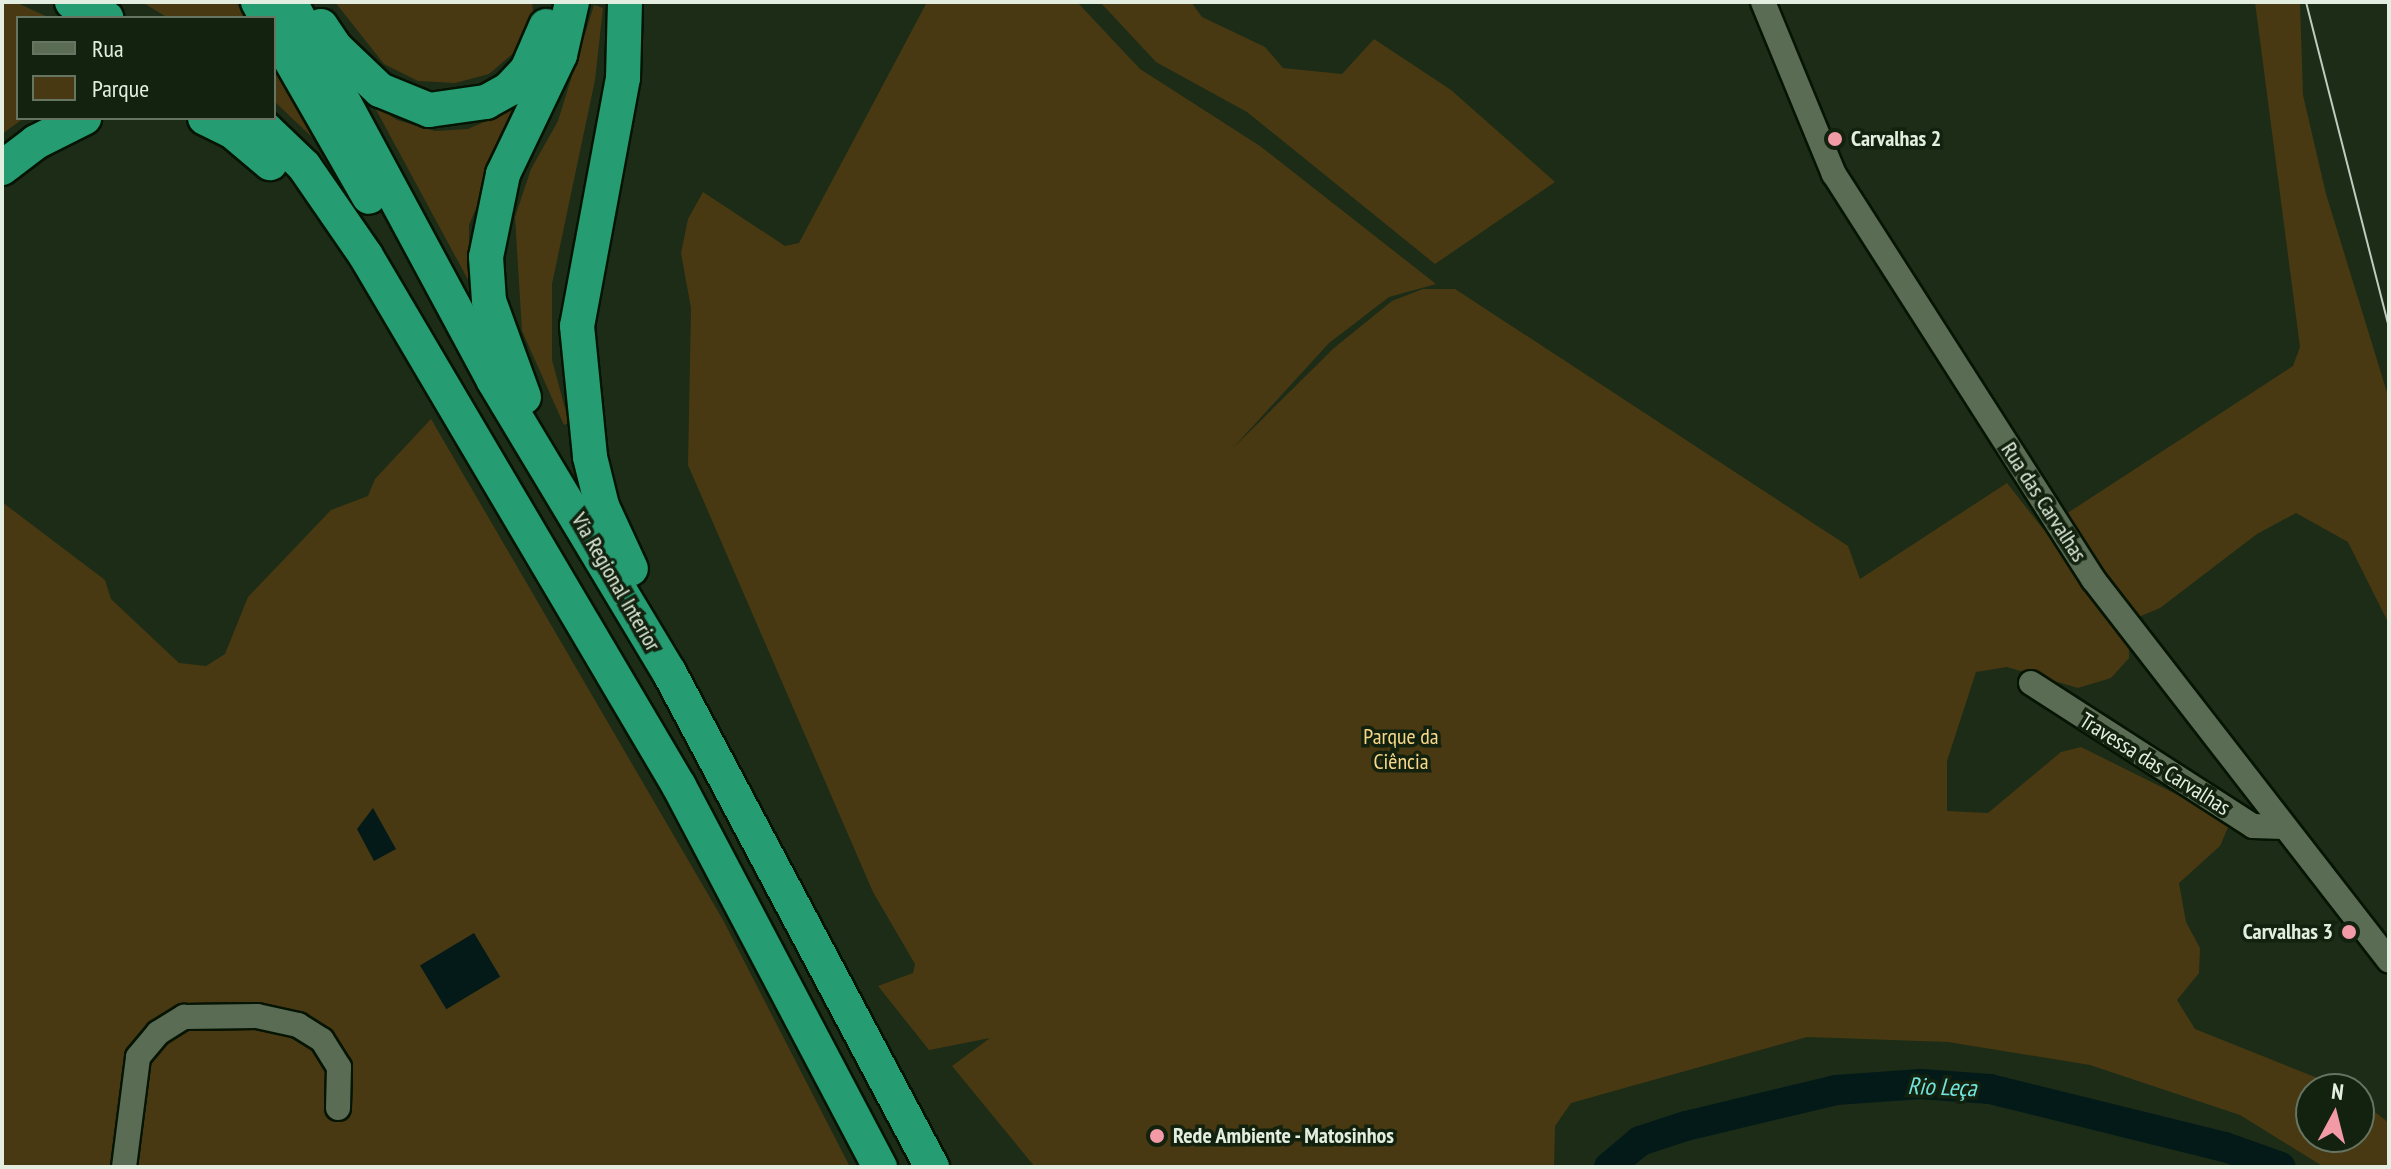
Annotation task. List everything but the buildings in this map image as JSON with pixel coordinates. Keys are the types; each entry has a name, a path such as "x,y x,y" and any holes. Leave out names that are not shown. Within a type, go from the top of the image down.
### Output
{"highway":[{"path":"72,2 103,16"},
{"name":"Via Regional Interior","path":"290,2 494,381 560,486 669,672 932,1167"},
{"path":"305,2 358,72 380,90 429,110 486,102 509,89 540,48 549,2"},
{"path":"560,486 501,341 489,301 486,257 503,174 560,55 572,2"},
{"path":"625,2 623,78 577,326 580,390 602,506 655,616 669,672"},
{"path":"276,35 487,417 517,511"},
{"path":"2,168 36,142 80,120"},
{"path":"208,120 256,148 366,256"},
{"path":"256,120 304,166 366,256 679,786 880,1167"}],"street":[{"name":"Rua das Carvalhas","path":"1763,2 1842,187 2093,579 2389,961"},
{"name":"Travessa das Carvalhas","path":"2031,683 2253,826 2284,827"},
{"path":"124,1167 138,1057 158,1033 184,1017 257,1016 298,1025 322,1040 339,1067 338,1108"}],"green space":[{"path":"2,2 15,2 46,16 16,16 16,120 21,120 2,134"},
{"path":"142,2 236,2 244,16 165,16"},
{"path":"335,2 532,2 533,12 517,50 489,74 455,83 418,81 384,64"},
{"name":"Parque da Ciência","path":"927,2 1077,2 1140,69 1260,146 1436,284 1389,297 1329,343 1232,449 1334,348 1392,301 1423,289 1455,289 1848,546 1860,579 2007,483 2043,529 2293,366 2300,347 2255,2 2300,2 2303,95 2326,194 2389,399 2389,624 2348,542 2296,513 2257,534 2160,608 2129,621 2129,658 2111,678 2078,688 2007,667 1976,672 1947,761 1947,811 1988,813 2061,752 2081,747 2226,819 2229,825 2220,846 2179,883 2186,922 2200,948 2199,973 2177,1000 2195,1029 2305,1073 2295,1073 2295,1149 2240,1115 2090,1065 1948,1042 1807,1037 1571,1103 1555,1126 1554,1167 1035,1167 952,1066 990,1038 929,1050 878,986 913,973 915,964 873,892 688,465 691,308 681,253 688,219 703,192 785,246 799,243"},
{"path":"1100,2 1191,2 1202,17 1265,47 1283,68 1342,74 1374,39 1451,90 1555,182 1435,264 1247,112 1156,62"},
{"path":"594,5 603,8 595,80 552,284 552,360 569,423 564,425 522,331 515,217 531,169 558,121"},
{"path":"276,71 316,141 276,103"},
{"path":"525,93 469,225 469,257 478,286 473,289 373,104 397,120 435,131 468,129 498,116"},
{"path":"431,419 723,920 850,1167 2,1167 2,502 105,580 111,599 179,663 206,666 225,654 248,597 331,510 368,496 375,479"},
{"path":"2375,1112 2388,1122 2389,1167 2324,1167 2301,1153 2375,1153"}],"water":[{"path":"373,808 396,849 374,861 357,829"},
{"path":"474,933 500,977 446,1009 420,965"}],"waterway":[{"name":"Rio Leça","path":"1609,1167 1640,1141 1686,1126 1836,1090 1921,1084 1990,1089 2225,1147 2281,1167"}],"tram line":[{"path":"2306,2 2389,328"}],"place":[{"name":"Carvalhas 2","path":"1835,139"},
{"name":"Carvalhas 3","path":"2349,932"},
{"name":"Rede Ambiente - Matosinhos","path":"1157,1136"}]}
